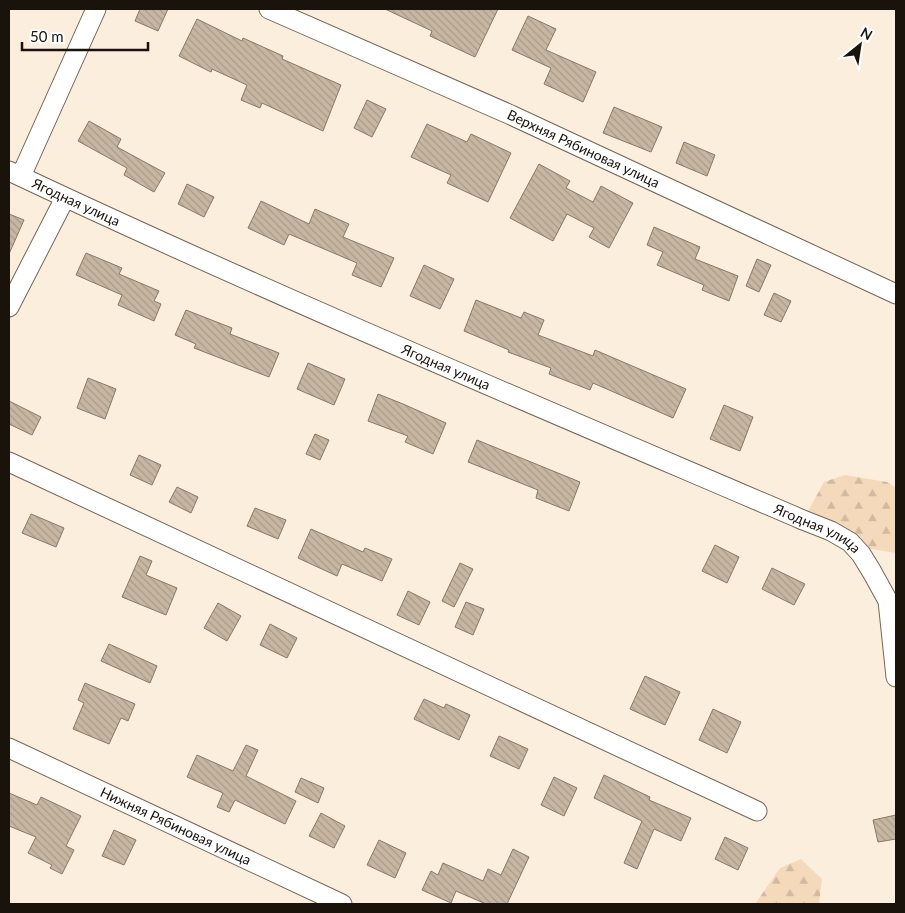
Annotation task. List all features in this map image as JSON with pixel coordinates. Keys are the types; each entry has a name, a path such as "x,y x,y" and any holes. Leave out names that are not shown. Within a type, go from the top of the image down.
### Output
{"street":[{"path":"15,173 96,9"},
{"name":"Верхняя Рябиновая улица","path":"269,9 511,115 896,294"},
{"name":"Ягодная улица","path":"15,173 65,198 292,301 803,520 831,530 850,542 861,554 888,601 896,677"},
{"path":"9,307 65,198"},
{"path":"9,462 757,811"},
{"name":"Нижняя Рябиновая улица","path":"9,748 342,904"}],"green space":[{"path":"845,475 887,482 896,488 896,553 853,546 807,513 824,482"},
{"path":"801,859 822,879 819,904 755,904 780,868"}],"building":[{"path":"140,9 168,9 158,31 135,21"},
{"path":"385,9 498,9 475,57 430,36 432,31"},
{"path":"528,16 556,29 546,50 596,72 583,102 544,84 551,68 512,50"},
{"path":"197,19 242,41 243,38 283,56 282,59 341,85 323,131 262,103 260,108 241,100 247,85 212,69 211,72 179,56"},
{"path":"367,100 386,109 372,137 354,128"},
{"path":"614,107 662,127 651,152 603,133"},
{"path":"89,121 121,139 117,147 165,173 154,192 124,175 127,168 78,141"},
{"path":"427,124 467,142 471,134 511,153 488,202 447,183 451,175 411,157"},
{"path":"684,142 715,155 707,176 676,163"},
{"path":"539,164 570,181 566,188 593,202 601,186 633,203 609,248 589,237 594,228 567,214 553,241 510,218"},
{"path":"187,184 214,197 204,217 178,204"},
{"path":"261,201 309,224 315,209 349,224 343,237 394,258 381,287 352,275 357,263 289,234 284,245 248,228"},
{"path":"9,214 24,220 9,254"},
{"path":"654,227 700,247 695,259 738,276 729,301 702,290 704,285 657,265 663,252 647,245"},
{"path":"86,253 122,268 119,274 159,291 154,301 161,304 154,321 118,305 122,295 76,275"},
{"path":"757,259 771,265 759,292 746,286"},
{"path":"424,265 454,279 440,309 410,296"},
{"path":"774,293 791,301 781,322 764,315"},
{"path":"476,300 521,318 524,312 544,320 538,335 593,356 595,350 686,389 673,418 593,383 590,390 549,374 551,368 508,352 509,350 464,331"},
{"path":"186,310 232,328 230,334 279,353 269,377 194,348 196,344 175,335"},
{"path":"308,363 345,379 334,405 297,389"},
{"path":"88,378 116,389 105,419 77,408"},
{"path":"378,394 446,423 433,454 405,442 408,436 368,421"},
{"path":"9,401 41,417 32,435 9,424"},
{"path":"724,405 753,417 740,451 710,439"},
{"path":"315,434 329,440 320,460 306,454"},
{"path":"477,440 580,482 569,511 536,498 538,490 468,462"},
{"path":"139,455 161,465 152,485 130,475"},
{"path":"177,487 198,497 191,513 169,502"},
{"path":"255,508 286,520 278,539 247,526"},
{"path":"31,514 64,528 56,547 22,533"},
{"path":"311,529 363,552 365,548 392,559 382,581 342,564 337,576 298,558"},
{"path":"715,545 739,557 727,583 702,571"},
{"path":"140,556 152,561 146,575 177,588 166,615 122,597"},
{"path":"460,563 473,569 454,607 442,601"},
{"path":"772,568 805,584 794,605 762,589"},
{"path":"408,591 430,602 419,625 397,615"},
{"path":"466,602 484,609 473,635 455,627"},
{"path":"218,603 241,616 227,641 204,628"},
{"path":"270,624 297,638 287,658 260,645"},
{"path":"109,644 157,666 150,683 101,661"},
{"path":"645,676 680,692 665,725 630,709"},
{"path":"85,683 135,704 128,721 121,718 109,744 73,729 84,703 78,700"},
{"path":"424,699 444,708 446,704 470,715 459,740 414,719"},
{"path":"713,709 741,722 727,753 699,740"},
{"path":"499,736 528,749 519,769 490,756"},
{"path":"246,745 258,750 246,776 296,801 285,824 235,800 229,812 217,807 223,793 187,777 197,755 233,771"},
{"path":"604,775 650,797 649,800 691,818 681,841 654,829 637,869 624,863 642,821 594,798"},
{"path":"554,777 577,788 564,816 541,805"},
{"path":"301,778 324,788 318,803 295,792"},
{"path":"9,793 37,805 41,797 81,816 66,846 74,850 62,874 50,868 52,865 28,853 36,837 9,826"},
{"path":"321,813 345,826 334,848 309,836"},
{"path":"896,815 896,839 878,842 873,820"},
{"path":"114,830 136,840 124,865 102,856"},
{"path":"725,837 748,848 738,870 715,859"},
{"path":"379,840 406,853 395,878 367,865"},
{"path":"513,849 529,857 507,904 486,904 456,891 451,903 422,890 431,871 438,875 443,863 483,881 488,869 501,875"}]}
